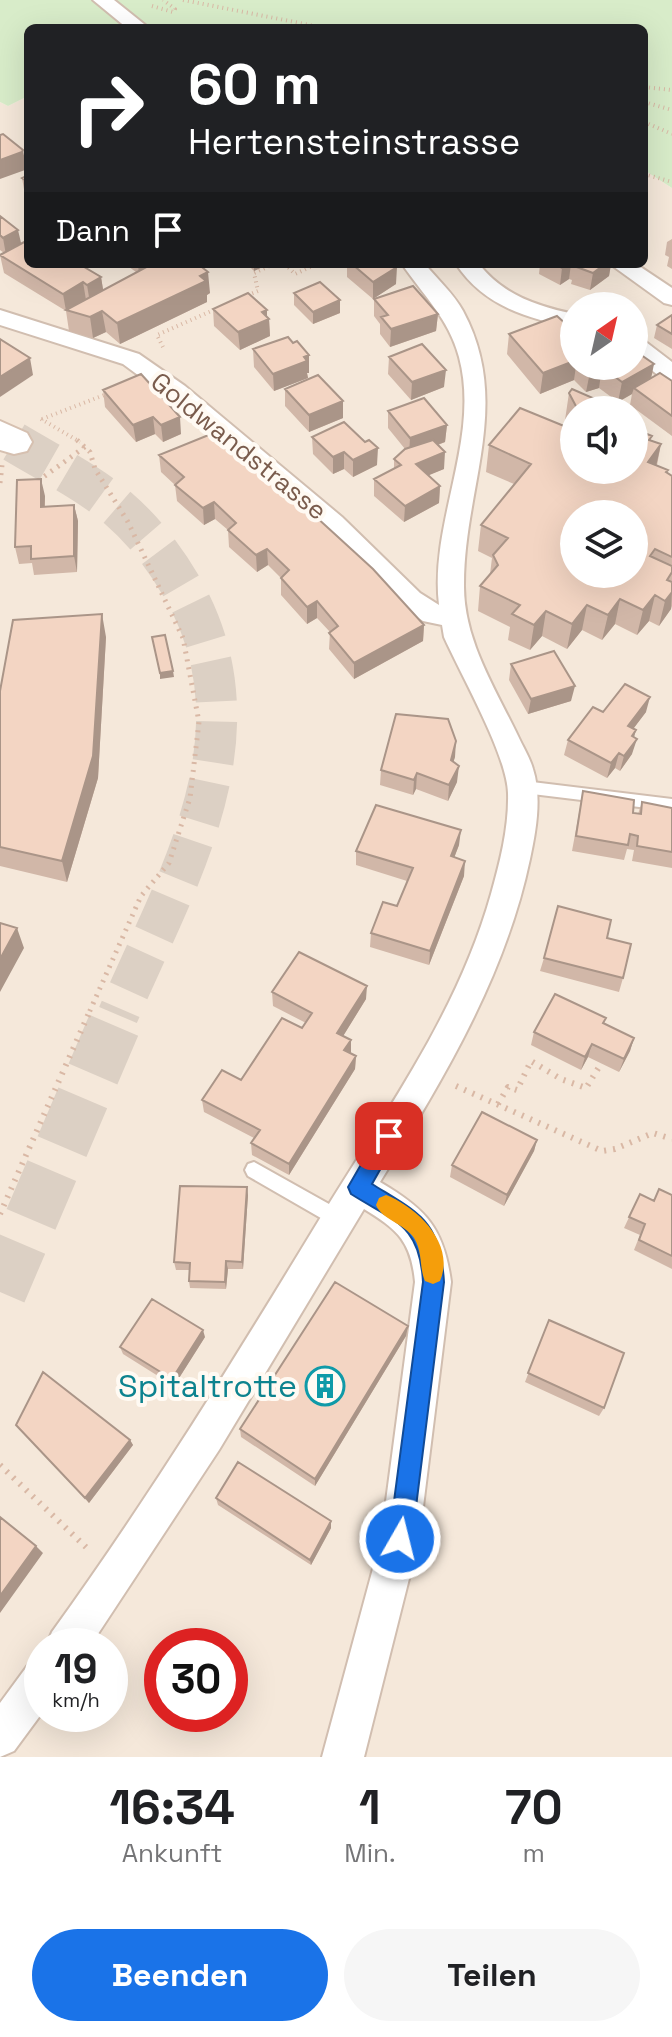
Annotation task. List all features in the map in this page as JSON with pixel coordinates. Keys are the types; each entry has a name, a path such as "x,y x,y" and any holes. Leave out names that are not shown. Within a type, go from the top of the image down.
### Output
{"street":[{"path":"102,0 134,24"},
{"path":"79,1628 115,1579 230,1402 449,1035 486,955 514,856 524,809 524,787 519,769 457,637 452,616 450,559 475,437 476,386 467,345 456,315 439,289 417,268"},
{"path":"470,268 487,288 513,306 560,318"},
{"path":"627,268 672,298"},
{"name":"Goldwandstrasse","path":"0,317 131,359 177,392 333,523 411,600 432,614 452,616"},
{"path":"648,355 672,374"},
{"path":"343,1757 400,1539 433,1282 432,1256 424,1234 413,1221 358,1187"},
{"path":"0,1737 24,1704"}],"lane":[{"path":"524,787 672,805"},
{"path":"254,1170 339,1219"}],"path":[{"path":"146,4 173,12 175,9 163,0"},
{"path":"183,0 305,24"},
{"path":"648,87 672,90"},
{"path":"648,103 672,110"},
{"path":"648,124 672,134"},
{"path":"648,175 672,182"},
{"path":"243,297 258,291 254,273 265,268"},
{"path":"289,268 295,274 308,268"},
{"path":"157,335 229,303"},
{"path":"0,1214 141,896 169,863 190,798 199,722 183,638 128,522 95,469 86,446 41,419 109,393"},
{"path":"32,486 86,446"},
{"path":"498,1104 508,1087 517,1090 531,1061 561,1079 586,1088 599,1067"},
{"path":"456,1086 602,1151 615,1149 653,1133 672,1139"},
{"path":"0,1465 94,1554"}],"shaded area":[{"path":"24,98 24,268 648,268 648,173 672,188 672,1757 0,1757 0,102 8,106"}],"green space":[{"path":"0,0 672,0 672,188 648,173 648,24 24,24 24,98 8,106 0,102"}],"building":[{"path":"3,134 23,150 0,160 0,135"},
{"path":"0,216 18,230 3,238 0,235"},
{"path":"24,242 24,268 86,268 101,277 87,285 83,282 63,294 0,255"},
{"path":"145,268 203,268 208,272 200,276 206,281 117,323 102,311 90,317 66,310"},
{"path":"357,268 395,268 373,282"},
{"path":"579,268 600,268 593,273"},
{"path":"320,282 340,300 313,312 294,293"},
{"path":"413,286 438,314 391,329 381,317 388,315 374,299"},
{"path":"248,293 267,310 262,312 269,319 238,332 213,309"},
{"path":"672,315 672,334 657,325"},
{"path":"557,316 560,319 560,366 543,373 509,334"},
{"path":"288,337 293,343 297,341 309,355 304,357 307,361 273,374 253,349"},
{"path":"0,339 30,358 0,377"},
{"path":"422,344 446,370 412,382 389,357"},
{"path":"660,373 672,381 672,416 634,388"},
{"path":"141,374 180,417 161,425 153,417 133,425 103,390"},
{"path":"318,375 343,401 309,415 285,389"},
{"path":"572,389 588,396 571,396"},
{"path":"424,398 447,425 410,438 388,411"},
{"path":"520,408 560,424 560,484 648,484 648,462 668,470 666,472 672,476 672,557 655,549 650,556 672,566 667,580 672,582 672,592 665,601 655,595 643,610 620,599 608,615 587,605 572,624 546,611 534,625 512,614 520,605 480,586 498,565 493,555 508,538 481,525 531,464 489,445"},
{"path":"344,422 365,442 369,440 378,448 353,460 344,452 333,457 312,437"},
{"path":"221,430 373,569 424,625 354,663 329,633 338,626 317,601 307,607 281,578 289,570 267,549 256,555 228,530 236,523 214,502 203,508 175,485 184,477 159,455"},
{"path":"648,434 652,436 649,440 661,444 648,462"},
{"path":"433,440 445,452 416,464 440,486 405,506 374,479 401,465 394,459 405,449"},
{"path":"41,479 41,507 74,505 74,556 31,559 31,546 15,547 17,480"},
{"path":"102,614 93,756 62,861 0,847 0,691 13,620"},
{"path":"165,635 173,671 160,673 152,637"},
{"path":"554,651 575,686 531,699 511,664"},
{"path":"625,684 650,697 628,726 636,730 632,736 637,739 624,756 619,753 611,763 568,740 593,707 603,712"},
{"path":"396,714 448,719 456,741 451,760 459,766 449,785 417,773 414,780 381,770"},
{"path":"583,791 634,800 633,813 641,814 642,802 672,808 672,852 637,846 638,836 630,834 628,845 576,836"},
{"path":"376,805 461,830 451,856 465,861 430,951 371,933 383,902 397,906 413,868 356,851"},
{"path":"558,906 611,920 607,938 631,944 623,978 544,958"},
{"path":"0,923 17,928 0,959"},
{"path":"299,952 367,986 337,1033 351,1040 344,1050 356,1056 289,1164 251,1143 260,1130 202,1100 222,1070 241,1080 282,1018 302,1028 312,1013 272,992"},
{"path":"555,994 606,1018 603,1023 634,1038 624,1059 592,1044 585,1057 534,1032"},
{"path":"482,1112 537,1140 507,1195 452,1165"},
{"path":"180,1186 247,1187 242,1262 226,1261 225,1282 189,1281 190,1263 174,1262"},
{"path":"659,1189 672,1195 672,1256 639,1240 645,1224 629,1217 640,1194 654,1201"},
{"name":"Spitaltrotte","path":"335,1282 408,1326 315,1479 240,1429"},
{"path":"152,1299 203,1330 172,1379 120,1347"},
{"path":"549,1320 624,1353 604,1408 528,1373"},
{"path":"43,1372 130,1440 85,1498 16,1425"},
{"path":"238,1462 331,1521 310,1560 216,1498"},
{"path":"0,1517 36,1546 0,1596"}],"tunnel":[{"path":"14,442 89,486 135,525 156,548 182,588 210,655 217,708 213,761 202,813 163,915 118,1015"},
{"path":"0,1292 119,1013"}],"slow traffic":[{"path":"386,1205 413,1221 424,1234 432,1256 433,1274"}],"place":[{"name":"Spitaltrotte","path":"325,1386"}],"route":[{"path":"389,1136 358,1187 413,1221 424,1234 432,1256 433,1282 400,1539"}]}
